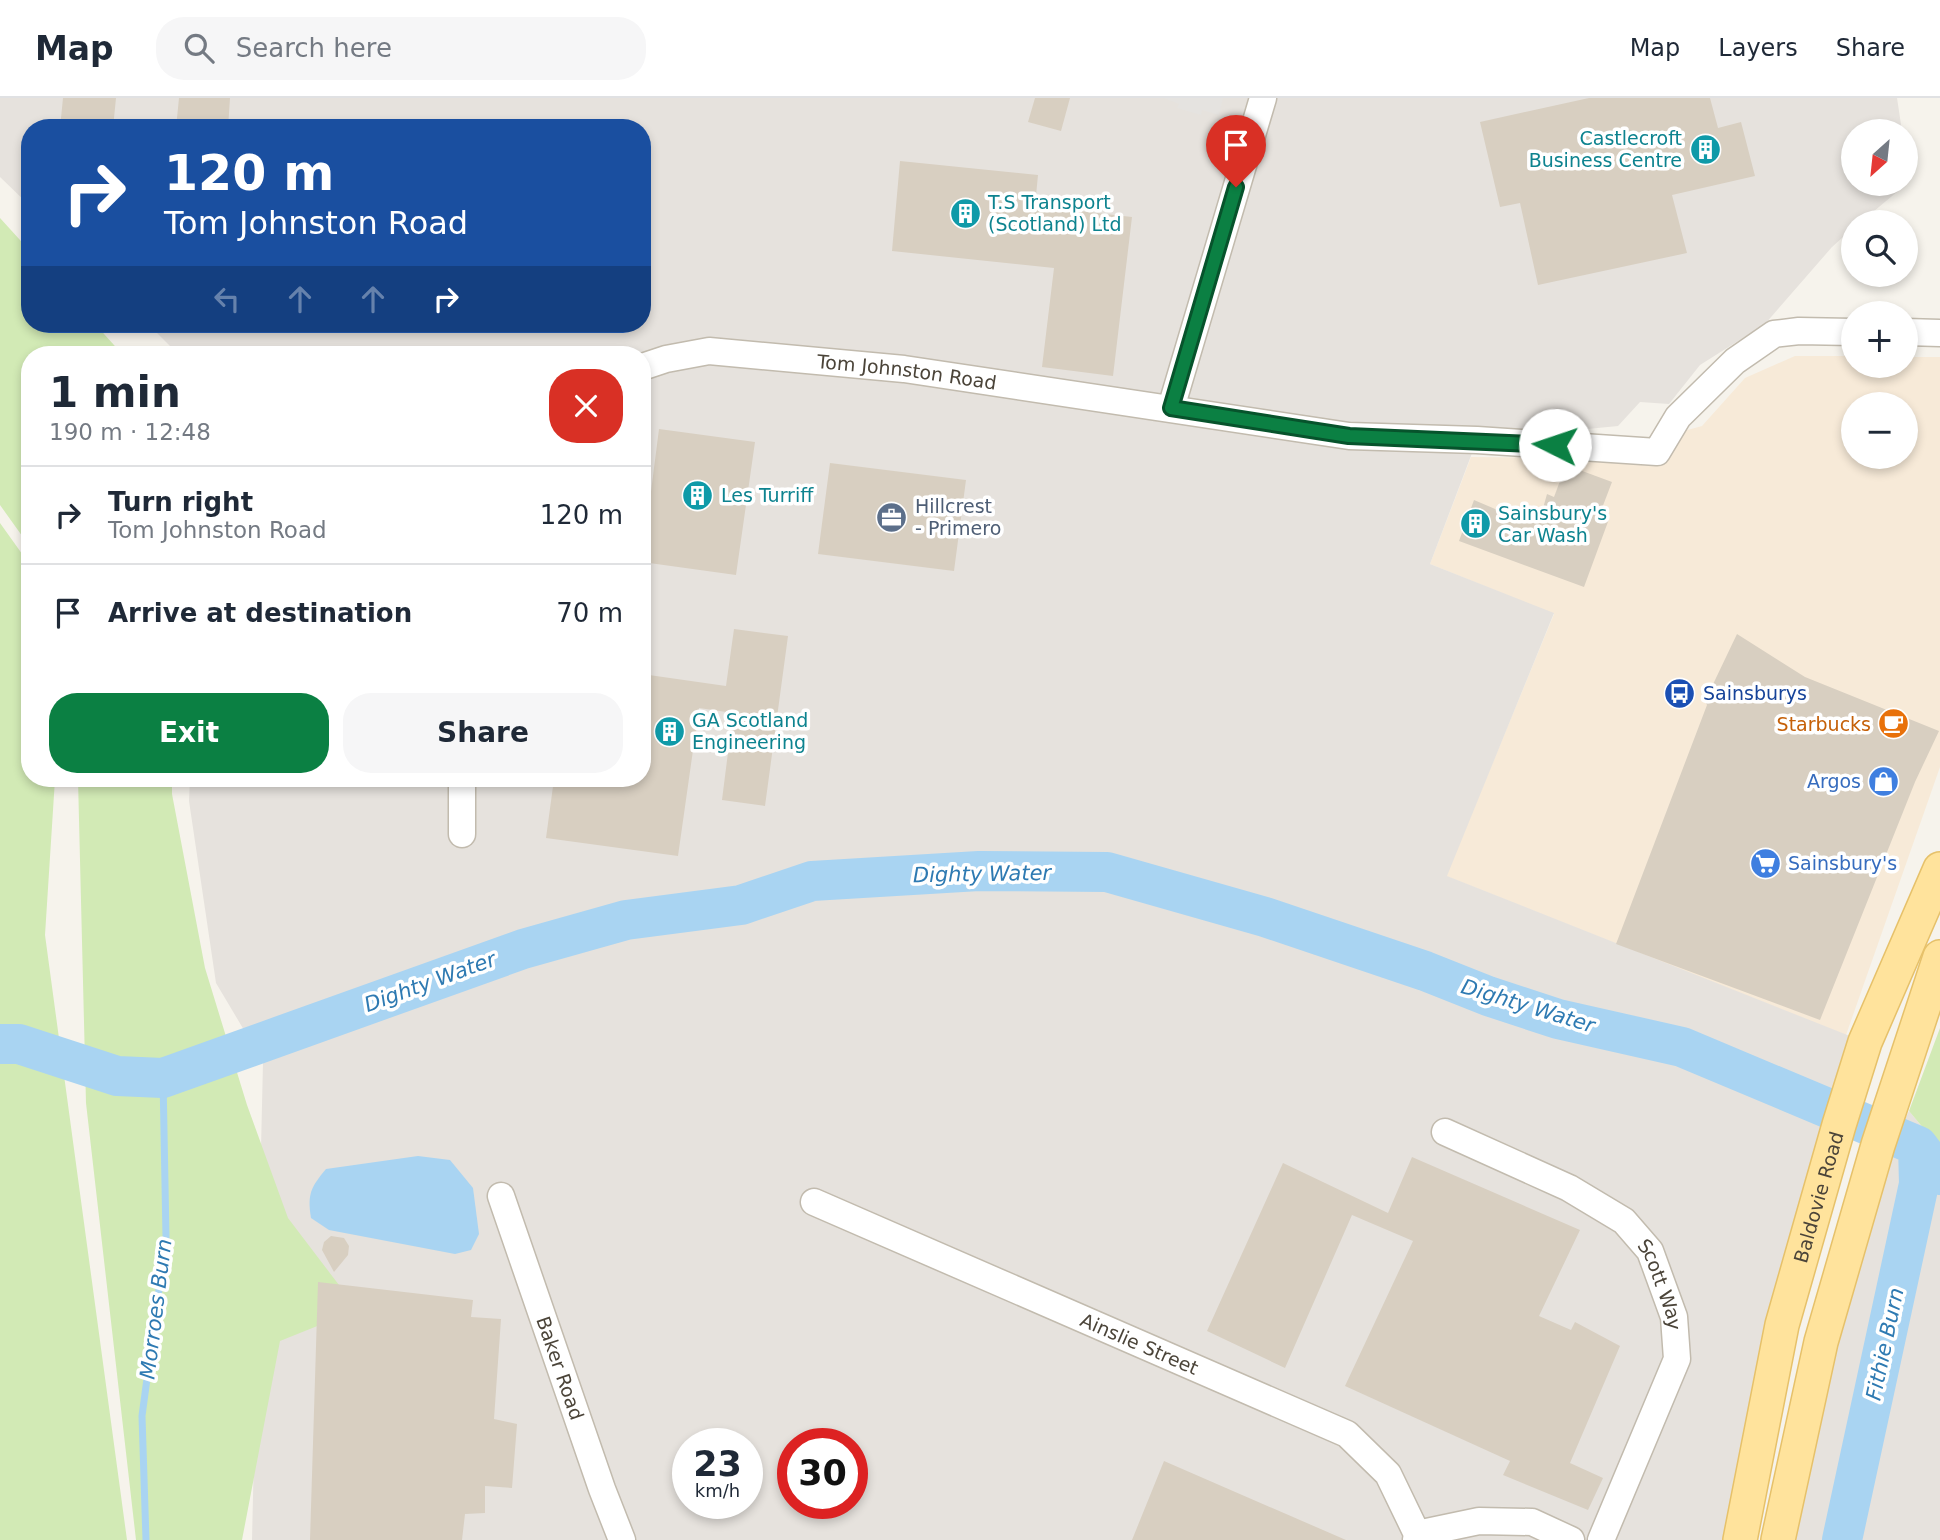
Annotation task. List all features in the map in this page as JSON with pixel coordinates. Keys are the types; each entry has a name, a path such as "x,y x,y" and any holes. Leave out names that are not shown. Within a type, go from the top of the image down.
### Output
{"main road":[{"name":"Baldovie Road","path":"1740,1540 1782,1325 1839,1125 1865,1042 1940,869"},
{"path":"1778,1540 1821,1342 1878,1146 1940,957"}],"street":[{"path":"1171,408 1263,98"},
{"name":"Tom Johnston Road","path":"651,364 709,351 904,369 1349,436 1477,440 1657,452 1678,416 1735,361 1774,334 1800,331 1841,332"},
{"path":"1918,332 1940,333"},
{"path":"462,787 462,834"},
{"name":"Scott Way","path":"1445,1132 1569,1188 1624,1221 1650,1251 1674,1317 1677,1359 1601,1540"},
{"name":"Baker Road","path":"501,1196 622,1540"},
{"name":"Ainslie Street","path":"814,1202 1347,1434 1388,1475 1417,1537"},
{"path":"1417,1537 1479,1521 1532,1522 1571,1540"}],"shaded area":[{"path":"0,98 1897,98 1900,119 1841,119 1841,196 1892,196 1875,210 1841,210 1841,239 1765,324 1700,365 1669,404 1640,402 1618,426 1477,440 1430,564 1554,613 1447,876 1865,1042 1740,1540 252,1540 263,1062 216,983 189,801 190,787 651,787 651,346 170,346 157,333 651,333 651,119 21,119 21,197 0,177"},
{"path":"1163,98 1223,98 1219,115 1202,110 1201,115 1177,108 1179,104"},
{"path":"1795,356 1841,356 1841,378 1918,378 1918,357 1940,357 1940,767 1846,1035 1446,876 1554,614 1430,564 1471,457 1586,458 1702,426 1745,378"},
{"path":"1909,1111 1940,1148 1940,1540 1778,1540 1856,1218"}],"green space":[{"path":"0,218 21,241 21,333 103,333 115,346 21,346 21,534 0,505"},
{"path":"0,523 21,552 21,787 54,787 45,935 127,1540 0,1540"},
{"path":"78,787 172,787 205,968 247,1105 288,1218 342,1289 372,1304 280,1341 242,1540 136,1540 86,1103"},
{"path":"1940,1028 1940,1148 1909,1111"}],"water":[{"path":"418,1156 450,1160 473,1188 479,1234 471,1250 455,1254 329,1230 311,1218 311,1191 326,1169"}],"building":[{"path":"63,98 116,98 114,119 61,119"},
{"path":"179,98 230,98 229,119 177,119"},
{"path":"1035,98 1070,98 1061,131 1028,122"},
{"path":"1589,98 1710,98 1718,128 1741,122 1755,176 1672,195 1687,253 1538,285 1520,203 1500,207 1480,122"},
{"path":"900,161 1038,175 1035,206 1132,217 1113,376 1042,367 1054,268 892,251"},
{"name":"Les Turriff","path":"659,429 755,442 736,575 651,563 651,492"},
{"name":"Hillcrest - Primero","path":"830,463 966,480 954,571 818,554"},
{"path":"1566,465 1612,482 1599,516 1609,519 1584,587 1459,541 1474,500 1514,517 1516,509 1540,519 1547,494 1554,497"},
{"path":"734,629 788,636 765,806 722,800 733,713 699,708 678,856 546,838 553,787 651,787 651,675 726,686"},
{"name":"Sainsbury's","path":"1737,634 1805,677 1939,731 1915,782 1820,1020 1616,944 1707,705 1705,701"},
{"path":"1412,1157 1580,1230 1539,1316 1571,1330 1575,1322 1620,1346 1570,1463 1603,1478 1588,1510 1503,1475 1510,1461 1345,1386 1413,1241 1352,1215 1285,1368 1207,1331 1283,1163 1388,1213"},
{"path":"331,1236 344,1238 349,1246 348,1255 334,1272 322,1250 324,1242"},
{"path":"318,1282 473,1300 471,1317 501,1319 494,1419 517,1424 512,1488 485,1486 485,1513 465,1514 462,1540 310,1540"},
{"path":"1164,1461 1346,1540 1132,1540"}],"waterway":[{"name":"Dighty Water","path":"0,1044 19,1044 117,1076 163,1078 523,949 626,920 741,905 812,881 979,871 1107,872 1265,917 1558,1019 1682,1047 1918,1146 1940,1175"},
{"name":"Morroes Burn","path":"146,1540 142,1416 166,1237 163,1078"},
{"name":"Fithie Burn","path":"1842,1540 1919,1184 1918,1146"}],"place":[{"name":"Castlecroft Business Centre","path":"1705,149"},
{"name":"T.S Transport (Scotland) Ltd","path":"965,213"},
{"name":"Les Turriff","path":"698,495"},
{"name":"Hillcrest - Primero","path":"892,517"},
{"name":"Sainsbury's Car Wash","path":"1475,524"},
{"name":"Sainsburys","path":"1680,693"},
{"name":"Starbucks","path":"1894,724"},
{"name":"GA Scotland Engineering","path":"669,731"},
{"name":"Argos","path":"1884,781"},
{"name":"Sainsbury's","path":"1765,863"}],"route":[{"path":"1236,187 1171,408 1349,436 1555,445"}]}
